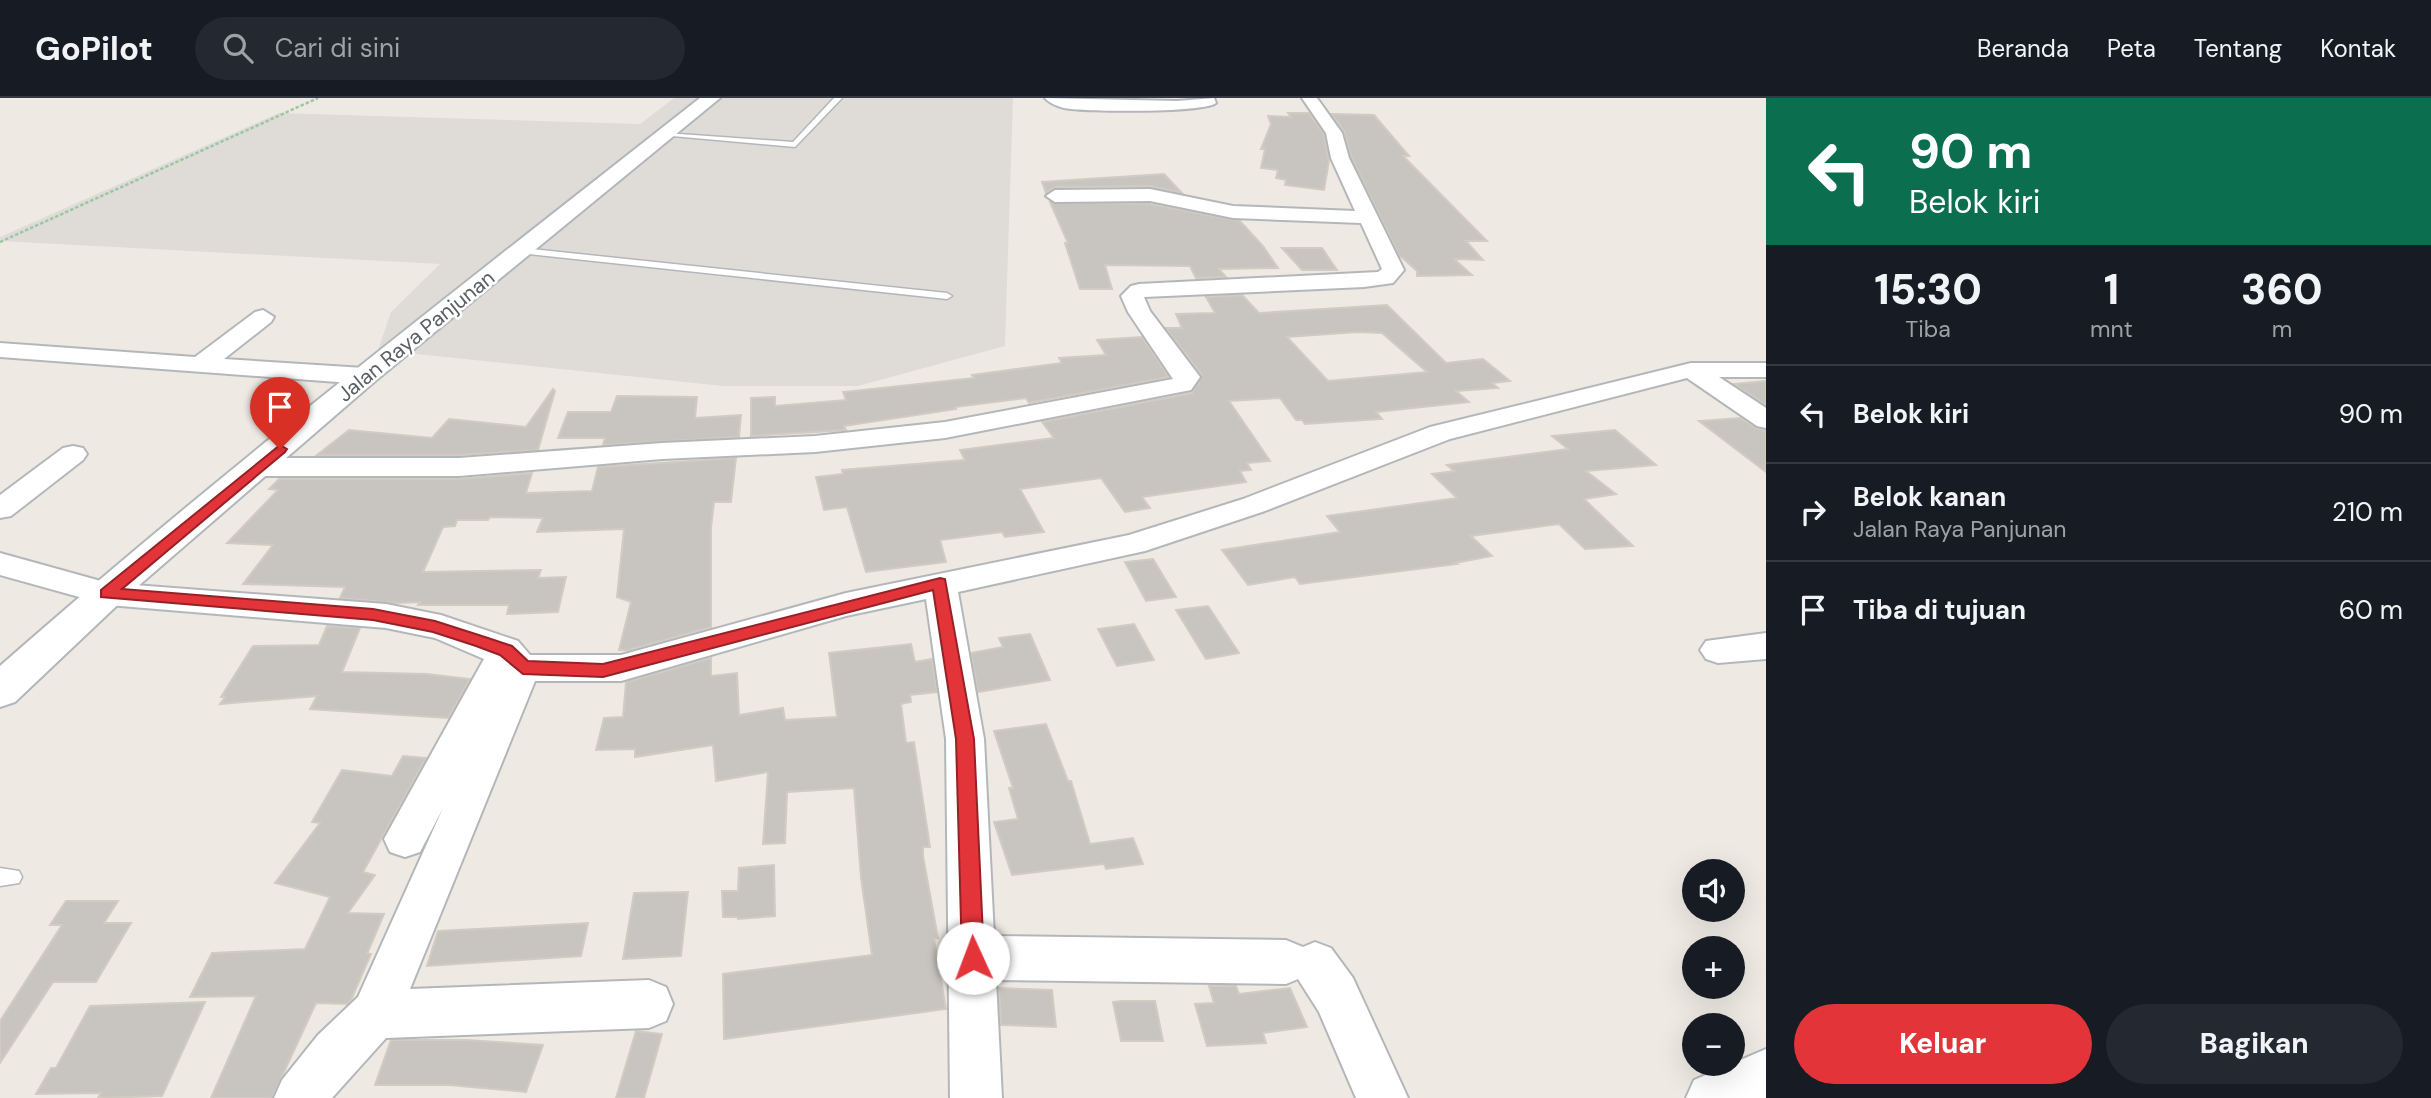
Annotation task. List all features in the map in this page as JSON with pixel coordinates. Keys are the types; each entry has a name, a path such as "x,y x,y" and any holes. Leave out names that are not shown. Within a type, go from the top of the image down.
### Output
{"main road":[{"name":"Jalan Raya Panjunan","path":"0,691 107,593 259,467 347,374 522,251 711,98"}],"street":[{"path":"1052,98 1066,104 1177,106 1208,103 1207,98"},
{"path":"259,467 460,467 662,451 815,444 945,430 1182,385 1187,377 1139,312 1132,296 1139,291 1317,284 1385,278 1393,270 1336,147 1331,127 1309,98"},
{"path":"1055,196 1150,195 1233,212 1368,216"},
{"path":"201,364 263,317"},
{"path":"0,350 347,374"},
{"path":"11,571 107,593 373,614 435,626 514,659 603,670 621,668 846,605 940,583 1135,544 1254,505 1440,433 1691,370 1766,370"},
{"path":"1691,370 1766,420"},
{"path":"0,509 72,454"},
{"path":"940,583 965,739 976,1098"},
{"path":"1718,650 1766,646"},
{"path":"405,839 514,659"},
{"path":"300,1098 336,1053 375,1014 514,659"},
{"path":"973,958 1300,963 1336,995 1382,1098"},
{"path":"375,1014 649,1004"},
{"path":"1712,1098 1766,1074"}],"lane":[{"path":"665,135 795,145 838,98"},
{"path":"522,251 947,296"}],"path":[{"path":"0,242 318,98"}],"shaded area":[{"path":"674,98 1013,98 1005,346 858,386 723,386 378,350 391,312 440,264 0,241 0,237 279,113 640,124"}],"building":[{"path":"1288,113 1309,113 1324,134 1329,161 1324,190 1285,185 1286,180 1276,178 1278,170 1261,168 1265,149 1261,149 1271,124 1268,116 1291,117"},
{"path":"1332,114 1374,115 1409,156 1403,156 1487,241 1466,241 1483,260 1454,259 1472,275 1417,276 1417,271 1399,255 1351,157 1344,131"},
{"path":"1164,174 1182,193 1150,186 1055,187 1046,193 1042,182"},
{"path":"1050,202 1150,204 1240,221 1263,246 1278,268 1219,269 1226,277 1196,278 1190,266 1105,265 1112,289 1080,289 1065,243 1068,243"},
{"path":"1282,248 1322,248 1337,270 1302,270"},
{"path":"1242,295 1259,313 1387,305 1446,363 1483,359 1510,381 1492,383 1498,388 1456,391 1469,402 1376,412 1382,419 1305,424 1302,420 1296,420 1280,398 1229,401 1270,461 1247,463 1251,470 1240,471 1246,482 1142,497 1150,508 1125,512 1101,478 1020,489 1044,532 1005,537 1002,532 940,540 946,562 866,572 847,507 824,510 816,477 843,474 842,470 965,460 960,450 1054,438 1042,422 1192,393 1202,375 1166,328 1182,328 1176,314 1215,313 1206,297","holes":["1382,333 1427,372 1328,381 1287,337"]},
{"path":"1142,337 1169,377 1029,403 1026,398 955,407 956,409 844,426 846,430 751,436 751,398 775,397 775,406 846,400 843,392 974,378 972,375 1062,363 1059,358 1106,355 1097,340"},
{"path":"1766,381 1766,405 1734,384"},
{"path":"553,389 555,391 538,450 459,455 317,455 349,430 432,438 449,419 526,427"},
{"path":"617,396 697,397 695,418 741,415 739,437 603,445 605,438 558,438 568,412 611,412"},
{"path":"1740,418 1756,428 1766,430 1766,472 1699,421"},
{"path":"1615,430 1656,465 1586,471 1616,494 1584,499 1633,546 1585,549 1559,524 1471,536 1492,556 1455,563 1457,564 1300,584 1295,577 1248,585 1222,550 1340,532 1327,516 1457,498 1432,474 1454,471 1447,465 1568,449 1552,436"},
{"path":"736,458 731,502 714,502 711,528 711,627 628,650 619,650 631,602 617,597 624,529 537,532 543,518 490,517 488,520 457,520 455,526 443,527 423,572 541,570 538,578 566,577 558,612 507,614 509,605 418,605 420,602 396,603 340,598 345,587 243,584 273,545 227,543 278,490 269,489 279,479 459,479 532,473 526,493 592,491 598,467"},
{"path":"1153,559 1176,597 1146,601 1125,562"},
{"path":"1208,606 1239,653 1206,659 1176,610"},
{"path":"1134,624 1154,660 1117,666 1098,629"},
{"path":"327,626 360,628 342,672 427,674 470,679 448,718 310,709 317,696 220,704 225,697 221,697 253,646 319,645"},
{"path":"1030,634 1050,680 978,692 971,653 1003,647 999,638"},
{"path":"911,644 915,662 932,659 937,692 910,695 911,702 901,704 906,743 914,742 930,847 923,847 923,856 938,938 934,939 946,1009 724,1039 723,974 872,955 861,878 854,788 787,792 785,843 763,844 768,772 716,781 713,745 635,757 635,749 596,750 604,718 623,717 626,682 711,658 711,676 737,673 739,715 783,708 785,720 837,717 829,653"},
{"path":"1046,724 1068,781 1071,781 1090,844 1133,838 1143,864 1106,869 1104,864 1012,875 994,822 1018,819 1009,788 1013,788 994,731"},
{"path":"403,756 426,758 363,872 375,875 348,913 384,914 367,954 371,954 351,1000 347,1004 316,1003 272,1098 211,1098 256,996 190,997 212,953 305,949 330,897 275,883 320,823 312,822 342,770 392,776"},
{"path":"774,865 775,916 738,919 723,917 722,891 738,891 739,868"},
{"path":"688,892 681,956 623,959 634,893"},
{"path":"66,901 118,901 104,923 131,923 96,982 53,982 0,1063 0,1021 62,925 50,925"},
{"path":"588,923 581,956 427,966 438,931"},
{"path":"1209,986 1236,986 1239,994 1290,988 1307,1027 1263,1033 1266,1043 1207,1046 1195,1004 1214,1003"},
{"path":"999,988 1052,990 1056,1027 1001,1025"},
{"path":"1155,1001 1163,1041 1121,1041 1113,1002"},
{"path":"205,1002 162,1096 98,1098 101,1093 36,1094 51,1068 56,1068 90,1006"},
{"path":"636,1031 662,1034 644,1098 616,1098"},
{"path":"391,1040 466,1040 543,1045 526,1092 449,1085 375,1085"}],"route":[{"path":"280,449 107,593 373,614 435,626 506,650 523,668 603,670 621,668 846,605 940,583 965,739 973,958"}]}
